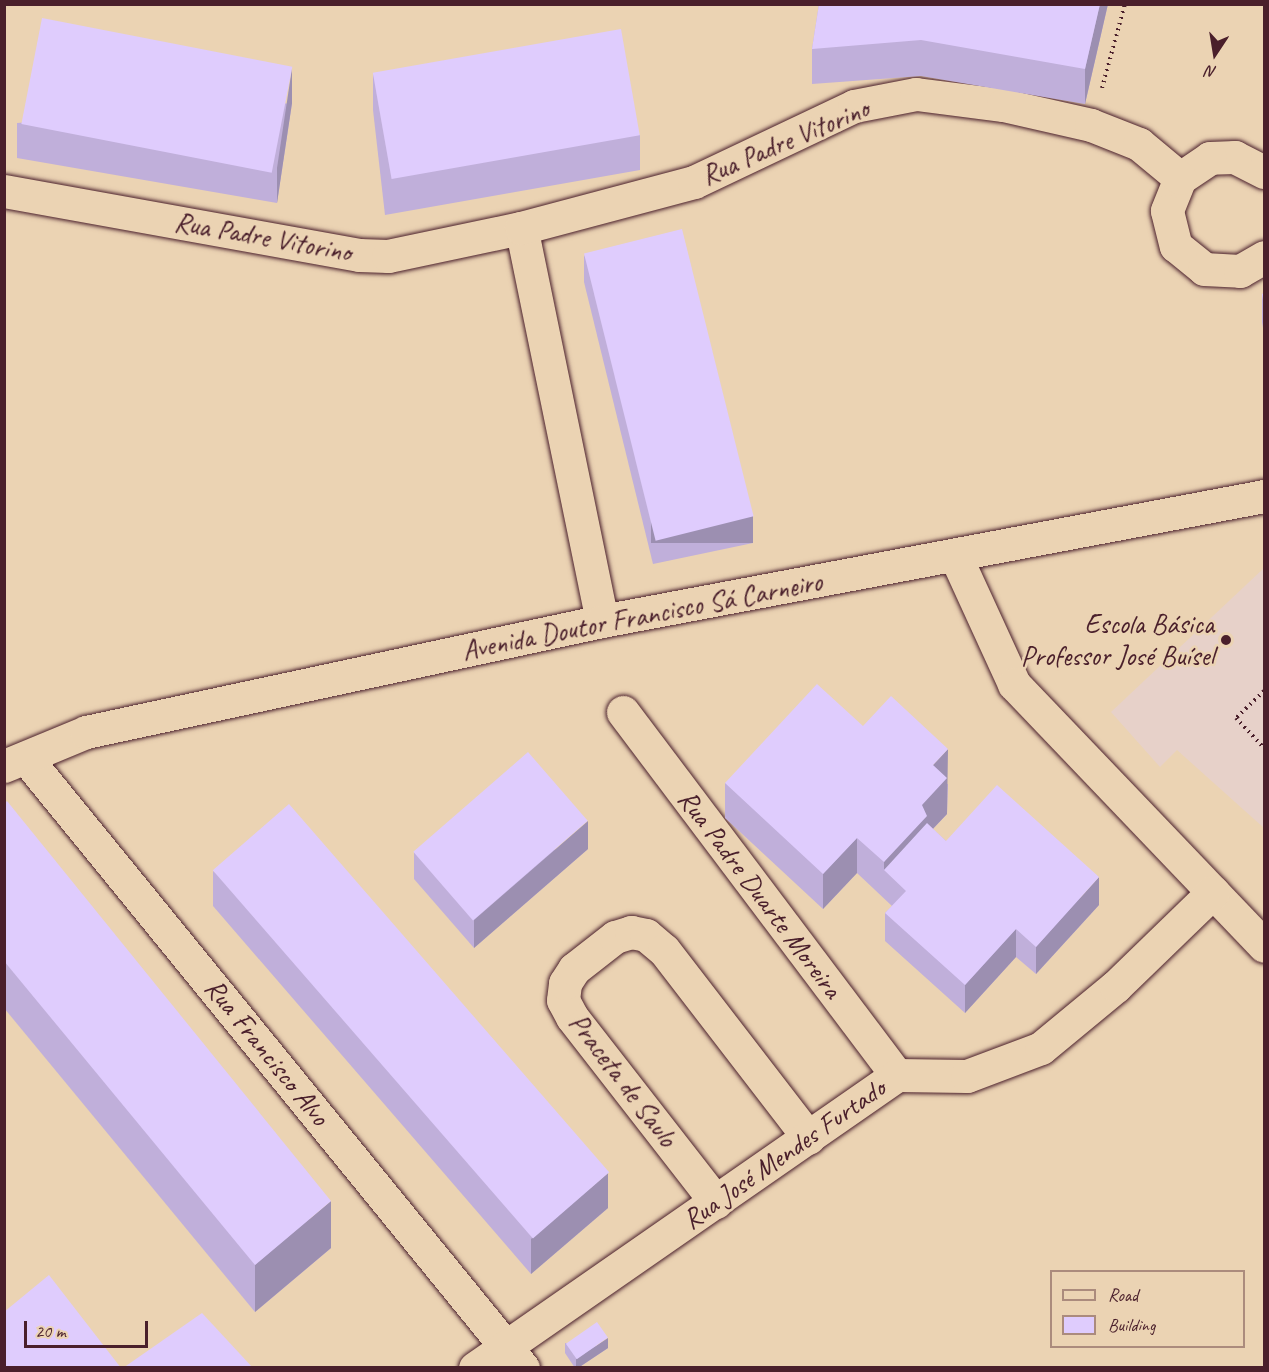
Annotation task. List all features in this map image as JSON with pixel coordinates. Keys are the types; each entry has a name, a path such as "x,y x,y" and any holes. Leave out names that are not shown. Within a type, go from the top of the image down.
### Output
{"street":[{"name":"Rua Padre Vitorino","path":"4,191 359,255 388,256 521,228 694,182 854,106 916,94 1003,105 1091,125 1139,144 1180,178"},
{"path":"1264,172 1246,161 1222,157 1199,163 1180,178 1169,200 1167,217 1171,235 1184,256 1204,269 1228,273 1252,266 1264,257"},
{"path":"521,228 602,621"},
{"name":"Avenida Doutor Francisco Sá Carneiro","path":"12,765 86,732 602,621 1264,496"},
{"path":"955,555 1014,684 1264,946"},
{"name":"Rua Padre Duarte Moreira","path":"623,712 897,1075"},
{"name":"Rua Francisco Alvo","path":"12,765 515,1357"},
{"name":"Rua José Mendes Furtado","path":"479,1367 515,1357 716,1202 897,1075 967,1076 1041,1048 1116,986 1213,892"},
{"name":"Praceta de Saulo","path":"716,1202 572,1017 563,1000 565,984 574,969 615,937 631,932 646,935 664,950 809,1138"}],"path":[{"path":"1091,125 1125,4"},
{"path":"1264,691 1236,718 1264,748"}],"shaded area":[{"name":"Escola Básica Professor José Buísel","path":"1264,568 1264,828 1177,750 1160,767 1111,712"}],"building":[{"path":"819,4 1100,4 1085,69 921,40 812,49"},
{"path":"42,18 292,67 272,173 21,124"},
{"path":"621,29 640,135 392,179 373,73"},
{"path":"682,229 754,516 656,541 584,253"},
{"path":"817,684 863,726 891,696 948,749 933,765 947,778 922,805 927,816 884,862 857,838 823,874 725,783"},
{"path":"528,752 588,821 473,920 413,852"},
{"path":"997,785 1099,877 1036,947 1016,929 965,985 885,913 906,891 884,870 927,823 946,841"},
{"path":"7,801 331,1201 255,1265 4,961 4,804"},
{"path":"289,804 609,1172 533,1239 213,870"},
{"path":"49,1275 121,1368 4,1368 4,1312"},
{"path":"202,1313 253,1368 123,1368"},
{"path":"597,1322 608,1338 577,1359 566,1344"}],"place":[{"name":"Escola Básica Professor José Buísel","path":"1226,640"}]}
